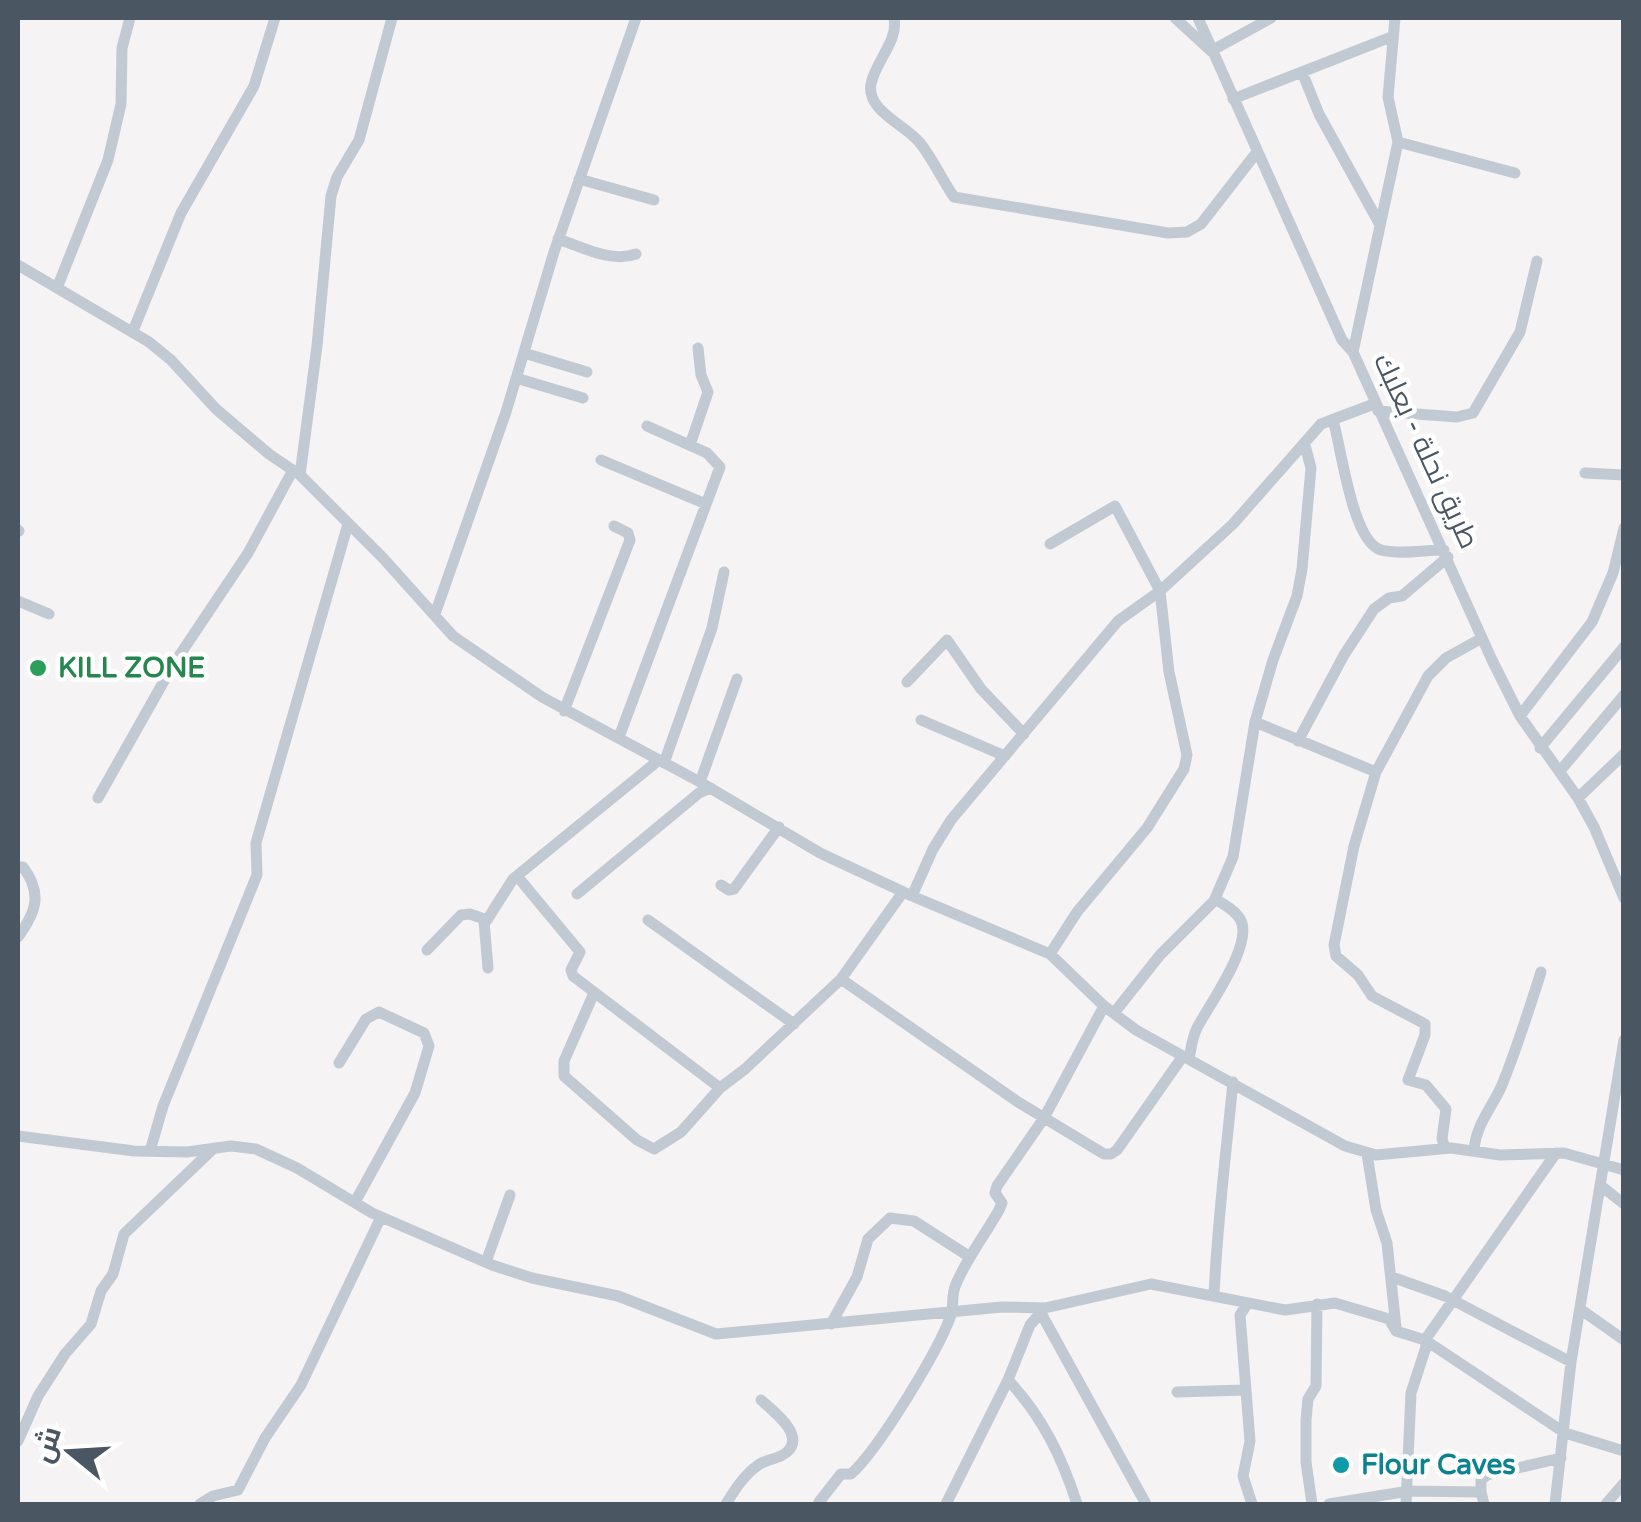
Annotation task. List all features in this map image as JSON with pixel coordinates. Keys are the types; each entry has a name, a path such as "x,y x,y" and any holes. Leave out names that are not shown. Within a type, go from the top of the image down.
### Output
{"street":[{"path":"57,288 108,160 121,104 122,48 130,18"},
{"path":"134,331 182,213 254,86 275,18"},
{"path":"98,798 173,664 248,553 296,472 317,346 331,196 358,140 392,18"},
{"path":"435,614 516,378 558,239 636,18"},
{"path":"894,18 892,36 870,90 886,115 917,139 954,197 1168,233 1187,232 1201,224 1257,152"},
{"path":"1175,18 1212,51 1270,18"},
{"name":"طريق نحلة - بعلبك","path":"1198,18 1342,340 1353,352 1482,638 1520,716 1578,798 1624,898"},
{"path":"1353,352 1398,142 1388,97 1394,18"},
{"path":"1233,98 1391,37"},
{"path":"1302,72 1319,114 1379,223"},
{"path":"1398,142 1515,174"},
{"path":"579,179 654,200"},
{"path":"558,239 620,257 636,254"},
{"path":"594,994 564,1061 564,1076 637,1140 654,1149 662,1146 682,1132 720,1088 841,979 907,894 941,834 1118,621 1160,591 1233,524 1322,424 1376,407 1457,417 1473,413 1520,332 1537,262"},
{"path":"18,265 134,331 171,360 216,409 296,472 454,636 564,711 705,785 820,853 1050,954 1109,1010 1186,1058 1345,1146 1366,1154 1444,1148 1500,1155 1556,1152 1624,1170"},
{"path":"690,445 708,392 700,375 698,348"},
{"path":"524,353 587,372"},
{"path":"516,378 583,398"},
{"path":"1332,420 1345,478 1368,542 1383,550 1446,553"},
{"path":"619,738 720,467 713,456 647,426"},
{"path":"819,1502 840,1474 854,1473 893,1418 953,1311 955,1285 999,1210 1002,1203 995,1194 997,1186 1044,1118 1109,1010 1215,898 1233,858 1240,830 1256,722 1272,660 1297,596 1311,468 1305,445"},
{"path":"601,460 706,504"},
{"path":"1585,473 1624,475"},
{"path":"1050,544 1115,506 1160,591 1169,672 1187,745 1184,769 1147,828 1077,912 1050,954"},
{"path":"150,1152 163,1106 257,875 256,843 348,524"},
{"path":"564,711 630,540 628,534 614,526"},
{"path":"1520,716 1592,622 1613,573 1623,531"},
{"path":"1298,741 1344,655 1374,609 1390,598 1402,596 1446,553"},
{"path":"488,968 484,922 504,890 662,762 712,628 724,572"},
{"path":"18,600 49,614"},
{"path":"1444,1148 1446,1109 1426,1085 1408,1080 1425,1024 1372,996 1334,950 1354,846 1376,772 1428,676 1446,658 1482,638"},
{"path":"908,682 947,640 981,690 1024,734"},
{"path":"1540,748 1624,647"},
{"path":"577,894 705,785 737,680"},
{"path":"1560,771 1624,695"},
{"path":"921,720 1005,756"},
{"path":"1256,722 1376,772"},
{"path":"1578,798 1624,754"},
{"path":"721,885 729,890 734,888 779,827"},
{"path":"18,867 30,876 38,892 35,909 18,938"},
{"path":"518,876 580,952 572,973 594,994 720,1088"},
{"path":"841,979 1044,1118 1098,1151 1112,1154 1186,1058 1196,1030 1223,987 1242,934 1242,921 1215,898"},
{"path":"427,950 464,914 484,922"},
{"path":"648,920 794,1024"},
{"path":"1474,1150 1479,1124 1503,1082 1542,972"},
{"path":"338,1063 366,1019 378,1012 424,1033 429,1046 414,1093 354,1202"},
{"path":"1554,1504 1571,1362 1624,1040"},
{"path":"1214,1296 1216,1236 1224,1198 1234,1082"},
{"path":"18,1136 150,1152 242,1146 256,1149 382,1217 486,1262 532,1278 618,1296 716,1334 953,1311 1044,1311 1151,1284 1285,1310 1335,1302 1389,1319 1396,1331 1425,1340 1565,1433 1624,1451"},
{"path":"18,1441 38,1396 65,1354 91,1324 101,1291 114,1274 124,1234 215,1148"},
{"path":"1405,1498 1412,1393 1425,1340 1556,1152"},
{"path":"1366,1154 1392,1277 1396,1331"},
{"path":"1600,1185 1624,1204"},
{"path":"486,1262 510,1195"},
{"path":"200,1504 213,1496 238,1490 265,1438 301,1385 382,1217"},
{"path":"831,1324 857,1277 868,1239 890,1218 914,1221 970,1257"},
{"path":"1392,1277 1453,1300 1571,1362"},
{"path":"1248,1303 1240,1315 1250,1441 1243,1476 1252,1504"},
{"path":"1312,1504 1306,1420 1308,1399 1316,1386 1317,1304"},
{"path":"1580,1309 1624,1340"},
{"path":"946,1504 1008,1380 1030,1324 1044,1311"},
{"path":"1044,1311 1146,1504"},
{"path":"1008,1380 1043,1424 1077,1504"},
{"path":"1177,1392 1245,1390"},
{"path":"726,1504 756,1466 784,1454 792,1443 791,1432 761,1400"},
{"path":"1328,1504 1482,1498 1482,1480 1487,1475 1561,1458"},
{"path":"1606,1504 1624,1483"}],"place":[{"name":"KILL ZONE","path":"38,668"},
{"name":"Flour Caves","path":"1341,1465"}]}
